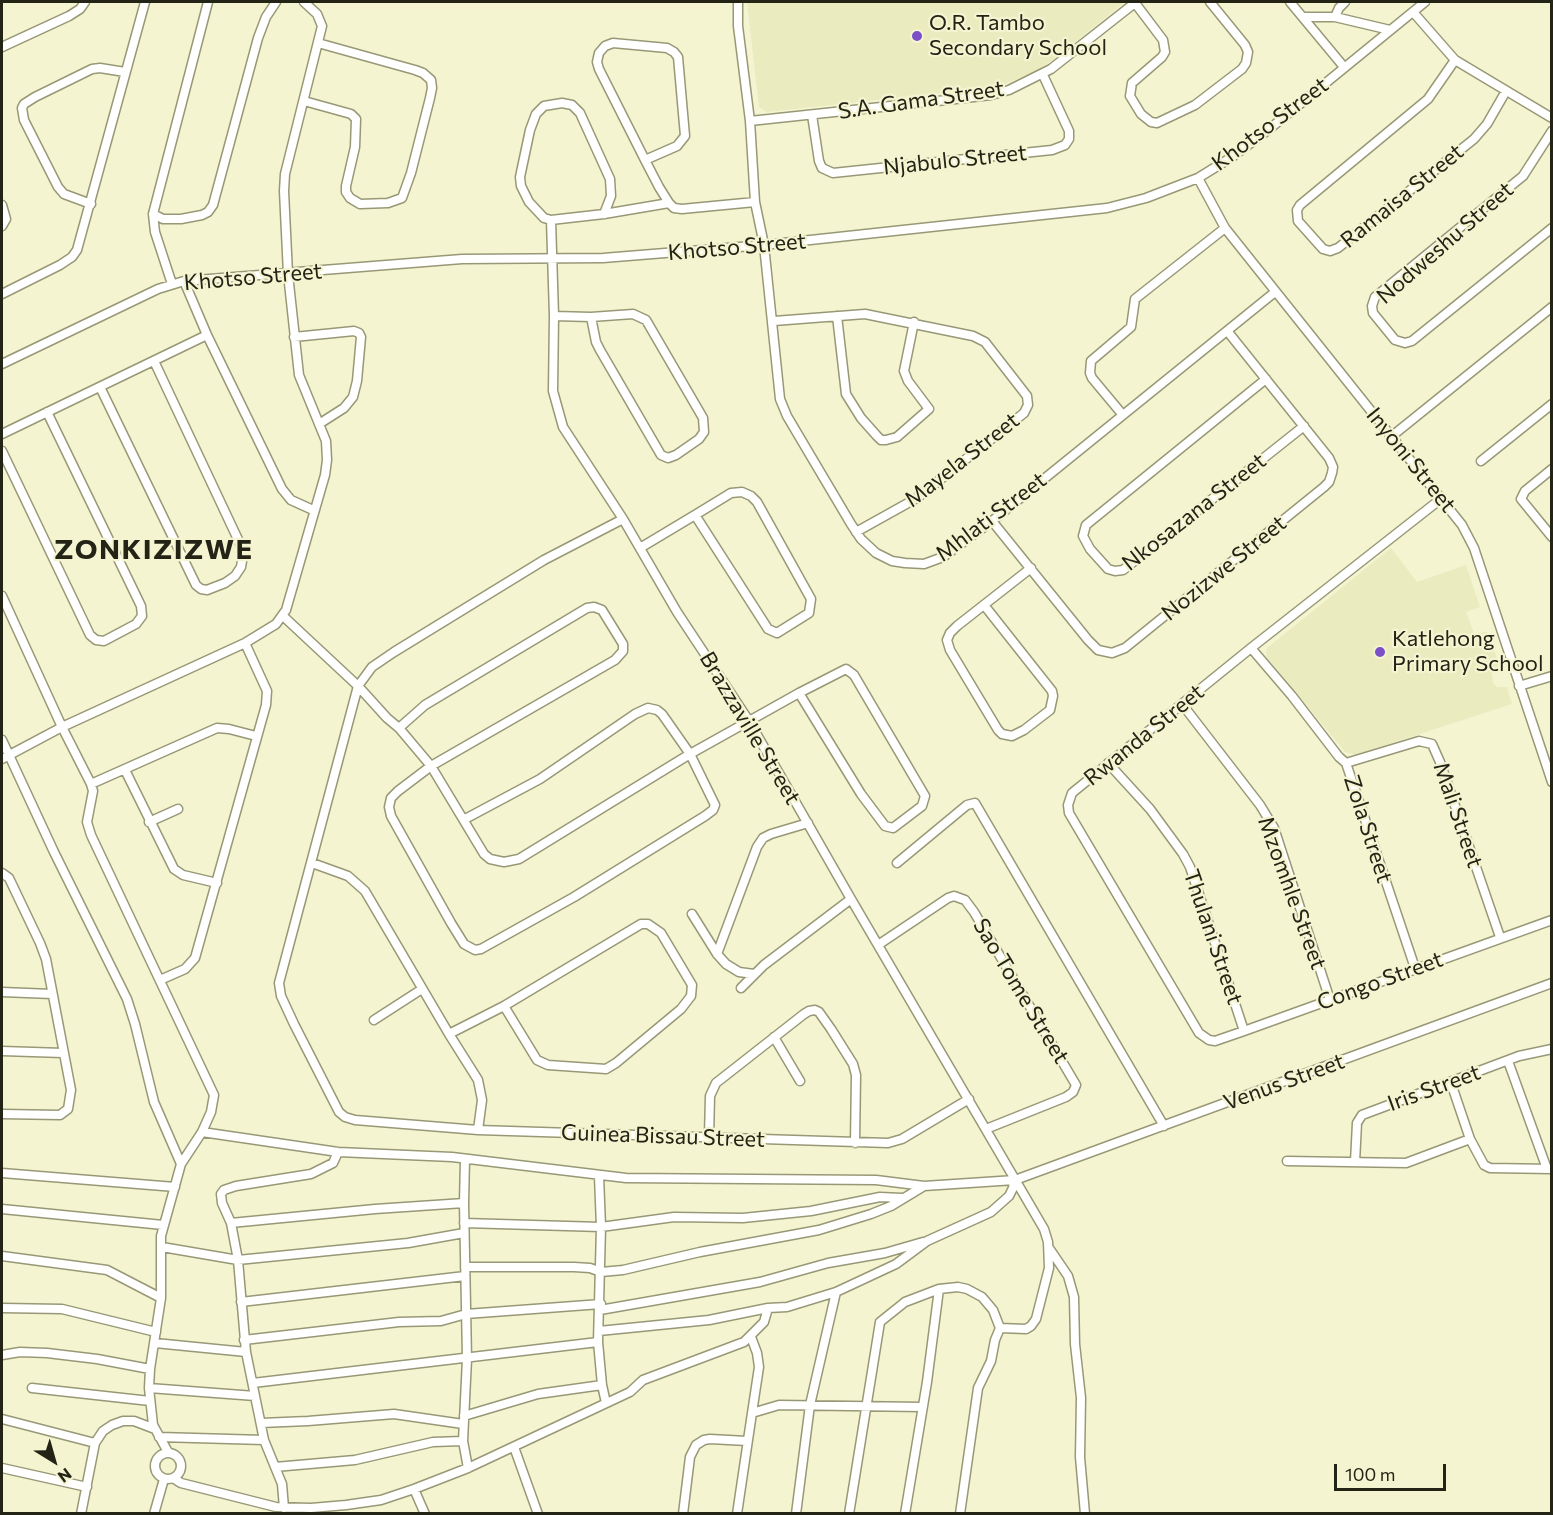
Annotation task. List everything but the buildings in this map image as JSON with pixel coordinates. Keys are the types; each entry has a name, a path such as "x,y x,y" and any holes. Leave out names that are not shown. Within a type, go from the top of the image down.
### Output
{"street":[{"path":"2,47 69,16 80,9 85,2"},
{"path":"2,294 60,266 72,257 80,243 146,2"},
{"path":"172,284 157,237 153,214 208,2"},
{"path":"153,214 163,219 181,219 205,214 213,205 258,38 266,17 276,2"},
{"path":"5,757 62,727 245,643 269,629 283,616 290,599 327,467 326,441 299,375 288,274 284,186 291,146 304,101 321,22 317,14 304,2"},
{"name":"Mhlati Street","path":"738,2 738,26 750,121 756,202 774,321 782,406 856,532 876,553 892,561 905,564 924,564 943,557 1228,332 1275,292"},
{"path":"1136,2 1163,40 1165,52 1132,83 1130,96 1141,114 1151,122 1157,123 1195,105 1242,69 1246,63 1248,52 1245,45 1210,2"},
{"name":"S.A. Gama Street","path":"750,121 991,95 1009,90 1043,75 1136,2"},
{"path":"1290,2 1344,68"},
{"path":"1335,17 1345,2"},
{"name":"Khotso Street","path":"2,364 158,289 184,281 462,259 603,258 764,245 1107,208 1146,198 1198,178 1232,157 1425,2"},
{"path":"1413,12 1455,60 1551,118"},
{"path":"1303,17 1335,17 1390,30"},
{"path":"304,101 351,114 356,119 355,147 346,186 350,198 360,204 388,203 402,198 411,173 430,98 431,80 427,75 415,70 318,43"},
{"path":"645,160 677,146 685,136 678,57 667,48 613,43 601,50 597,62 645,160 669,204 674,208 682,209 756,202"},
{"name":"Ramaisa Street","path":"1455,60 1428,99 1299,205 1298,220 1323,249 1330,251 1338,248 1474,139 1482,131 1506,91"},
{"path":"91,204 64,194 58,188 24,120 22,108 35,97 92,69 125,72"},
{"name":"Njabulo Street","path":"812,115 819,161 824,169 833,173 1052,150 1065,145 1070,131 1043,75"},
{"path":"604,214 611,196 610,179 578,110 572,105 554,103 544,106 536,114 530,130 520,177 528,202 544,218 551,220 604,214 669,204"},
{"name":"Nodweshu Street","path":"1551,131 1523,176 1375,297 1372,306 1373,313 1395,340 1405,343 1412,341 1551,228"},
{"name":"Inyoni Street","path":"1198,178 1225,228 1462,525 1474,548 1551,782"},
{"path":"2,205 6,219 2,226"},
{"name":"Brazzaville Street","path":"551,220 554,316 553,382 559,415 572,442 623,519 677,612 749,721 1044,1229 1049,1248"},
{"path":"1122,414 1092,378 1091,361 1131,327 1133,302 1138,296 1225,228"},
{"path":"184,281 207,335 282,489 291,500 314,510"},
{"path":"1392,436 1551,307"},
{"path":"554,316 591,317 625,313 641,316 646,320 703,418 704,432 699,439 676,455 668,458 661,455 600,350 591,317"},
{"name":"Mayela Street","path":"774,321 873,314 974,336 985,342 1025,391 1028,405 1024,413 917,498 856,532"},
{"path":"837,316 846,394 866,424 881,440 897,437 929,409 908,381 903,366 914,322"},
{"path":"294,337 354,332 361,337 353,397 344,408 319,424"},
{"name":"Nozizwe Street","path":"992,520 1098,650 1112,653 1125,648 1329,482 1333,467 1329,458 1228,332"},
{"path":"2,434 207,335"},
{"path":"100,387 196,585 207,590 225,583 235,576 241,567 242,548 154,362"},
{"name":"Nkosazana Street","path":"1266,380 1086,525 1083,536 1090,549 1108,569 1114,572 1123,570 1304,426"},
{"path":"1481,461 1551,404"},
{"path":"2,451 90,635 96,640 104,641 139,621 142,616 141,606 47,412"},
{"path":"1551,469 1525,491 1521,499 1551,537"},
{"path":"640,548 694,515 735,492 742,492 757,502 811,599 809,613 777,633 768,629 694,515"},
{"name":"Rwanda Street","path":"1209,1040 1199,1033 1069,813 1068,805 1072,793 1442,498"},
{"path":"478,1130 482,1100 474,1072 362,888 348,876 312,863 358,686 372,667 394,651 544,560 623,519"},
{"path":"984,605 1053,696 1050,710 1024,730 1012,736 1002,734 998,730 947,644 952,630 1031,568"},
{"path":"2,596 62,727 92,784 88,828 214,1095 211,1112 202,1132 181,1164 163,1225 161,1298 149,1388 157,1433 168,1452 176,1455 181,1462 180,1472 169,1478 154,1514"},
{"path":"399,728 425,705 584,609 594,607 602,610 624,648 621,655 609,664 431,766 393,795 389,807 391,816 464,944 469,948 478,950 574,897 712,812 715,807 714,799 690,754 662,714 648,708 635,714 540,779 465,819"},
{"path":"283,616 399,728 431,766 484,854 490,859 504,862 519,860 690,754 799,693 840,671 851,671 925,796 922,806 893,828 885,826 861,794 799,693"},
{"path":"160,980 185,969 194,961 267,700 267,691 245,643"},
{"name":"Zola Street","path":"1251,648 1292,696 1337,755 1346,763 1415,968"},
{"path":"1519,686 1551,676"},
{"name":"Mzomhle Street","path":"1182,704 1260,805 1274,828 1330,1000"},
{"path":"92,784 217,728 256,736"},
{"path":"2,740 5,757 127,999 154,1102 181,1164"},
{"name":"Mali Street","path":"1346,763 1419,741 1432,744 1500,937"},
{"name":"Thulani Street","path":"1108,763 1150,809 1190,867 1244,1031"},
{"path":"125,770 174,869 183,875 216,883"},
{"path":"897,863 947,824 967,805 975,803 1164,1126"},
{"path":"149,822 178,808"},
{"path":"717,954 763,838 808,823"},
{"name":"Guinea Bissau Street","path":"312,863 279,990 337,1108 345,1118 478,1130 888,1143 902,1138 969,1099"},
{"path":"2,873 9,878 40,943 50,975 70,1090 69,1106 66,1112 55,1116 2,1114"},
{"name":"Sao Tome Street","path":"878,945 948,898 954,896 965,900 1076,1085 1073,1092 1066,1097 986,1129"},
{"path":"741,988 754,974 851,899"},
{"path":"692,914 717,954 732,970 754,974"},
{"name":"Congo Street","path":"1209,1040 1215,1041 1244,1031 1551,920"},
{"path":"449,1034 504,1006 641,924 648,924 660,933 692,985 691,996 681,1009 606,1069 541,1063 533,1056 504,1006"},
{"name":"Venus Street","path":"924,1186 1015,1180 1551,983"},
{"path":"374,1020 422,989"},
{"path":"2,992 52,994"},
{"path":"709,1136 710,1096 716,1083 809,1011 815,1010 823,1017 853,1064 856,1075 855,1143"},
{"path":"774,1037 800,1081"},
{"name":"Iris Street","path":"1355,1162 1357,1123 1362,1115 1532,1052 1551,1049"},
{"path":"2,1051 63,1053"},
{"path":"1450,1083 1470,1139 1485,1166 1549,1169 1508,1061"},
{"path":"202,1132 338,1152 465,1159 599,1176 876,1180 924,1186"},
{"path":"1287,1161 1406,1163 1470,1139"},
{"path":"284,1508 283,1491 264,1440 246,1352 238,1260 231,1223 222,1203 221,1194 224,1190 236,1186 311,1174 333,1163 338,1152"},
{"path":"465,1159 467,1359 463,1441 468,1468"},
{"path":"2,1173 175,1187"},
{"path":"599,1176 601,1227 598,1342 606,1403"},
{"path":"244,1340 399,1322 441,1321 466,1314 600,1307 760,1282 828,1263 885,1253 927,1241 991,1212 1002,1204 1011,1192 1015,1180"},
{"path":"241,1302 465,1272 574,1267 590,1268 600,1272 623,1270 700,1252 819,1230 872,1214 891,1206 924,1186"},
{"path":"464,1223 601,1227 674,1216 752,1217 811,1211 880,1197 902,1198"},
{"path":"231,1223 464,1203"},
{"path":"2,1209 163,1225"},
{"path":"162,1247 238,1260 408,1244 464,1233"},
{"path":"599,1331 709,1320 768,1308 787,1307 836,1292 896,1264 927,1241"},
{"path":"1000,1328 1026,1329 1033,1324 1048,1277 1049,1248"},
{"path":"1049,1248 1068,1276 1074,1297 1075,1344 1081,1398 1080,1457 1086,1514"},
{"path":"2,1256 107,1270 161,1298"},
{"path":"849,1514 879,1322 905,1302 939,1290 958,1287 976,1293 987,1302 1000,1328 991,1361 978,1388 960,1514"},
{"path":"905,1514 939,1290"},
{"path":"796,1514 810,1405 836,1292"},
{"path":"2,1308 71,1311 156,1332"},
{"path":"168,1452 160,1455 155,1462 155,1470 169,1478 265,1506 312,1511 363,1504 414,1489 468,1468 630,1392 643,1380 735,1347 751,1337 766,1319 768,1308"},
{"path":"737,1514 759,1359 751,1337"},
{"path":"253,1383 598,1342"},
{"path":"154,1343 246,1352"},
{"path":"2,1355 47,1353 150,1369"},
{"path":"261,1423 394,1414 464,1420 538,1394 602,1385"},
{"path":"32,1388 150,1401"},
{"path":"149,1388 255,1396"},
{"path":"752,1413 778,1406 922,1407"},
{"path":"2,1419 95,1443"},
{"path":"81,1514 95,1443 103,1431 112,1425 123,1421 134,1421 157,1433 264,1440"},
{"path":"683,1514 690,1457 696,1445 710,1439 747,1441"},
{"path":"275,1467 355,1460 433,1442 463,1441"},
{"path":"514,1447 538,1514"},
{"path":"2,1468 87,1487"},
{"path":"414,1489 425,1514"}],"shaded area":[{"name":"O.R. Tambo Secondary School","path":"747,2 1125,2 1040,70 997,87 767,112 759,107"},
{"name":"Katlehong Primary School","path":"1391,548 1417,582 1466,565 1480,607 1466,612 1474,633 1488,632 1499,665 1492,673 1493,683 1497,687 1507,687 1512,704 1355,755 1345,752 1266,656 1267,648"}],"place":[{"name":"O.R. Tambo Secondary School","path":"917,36"},
{"name":"Katlehong Primary School","path":"1380,652"}],"district":[{"name":"ZONKIZIZWE","path":"154,550"}]}
